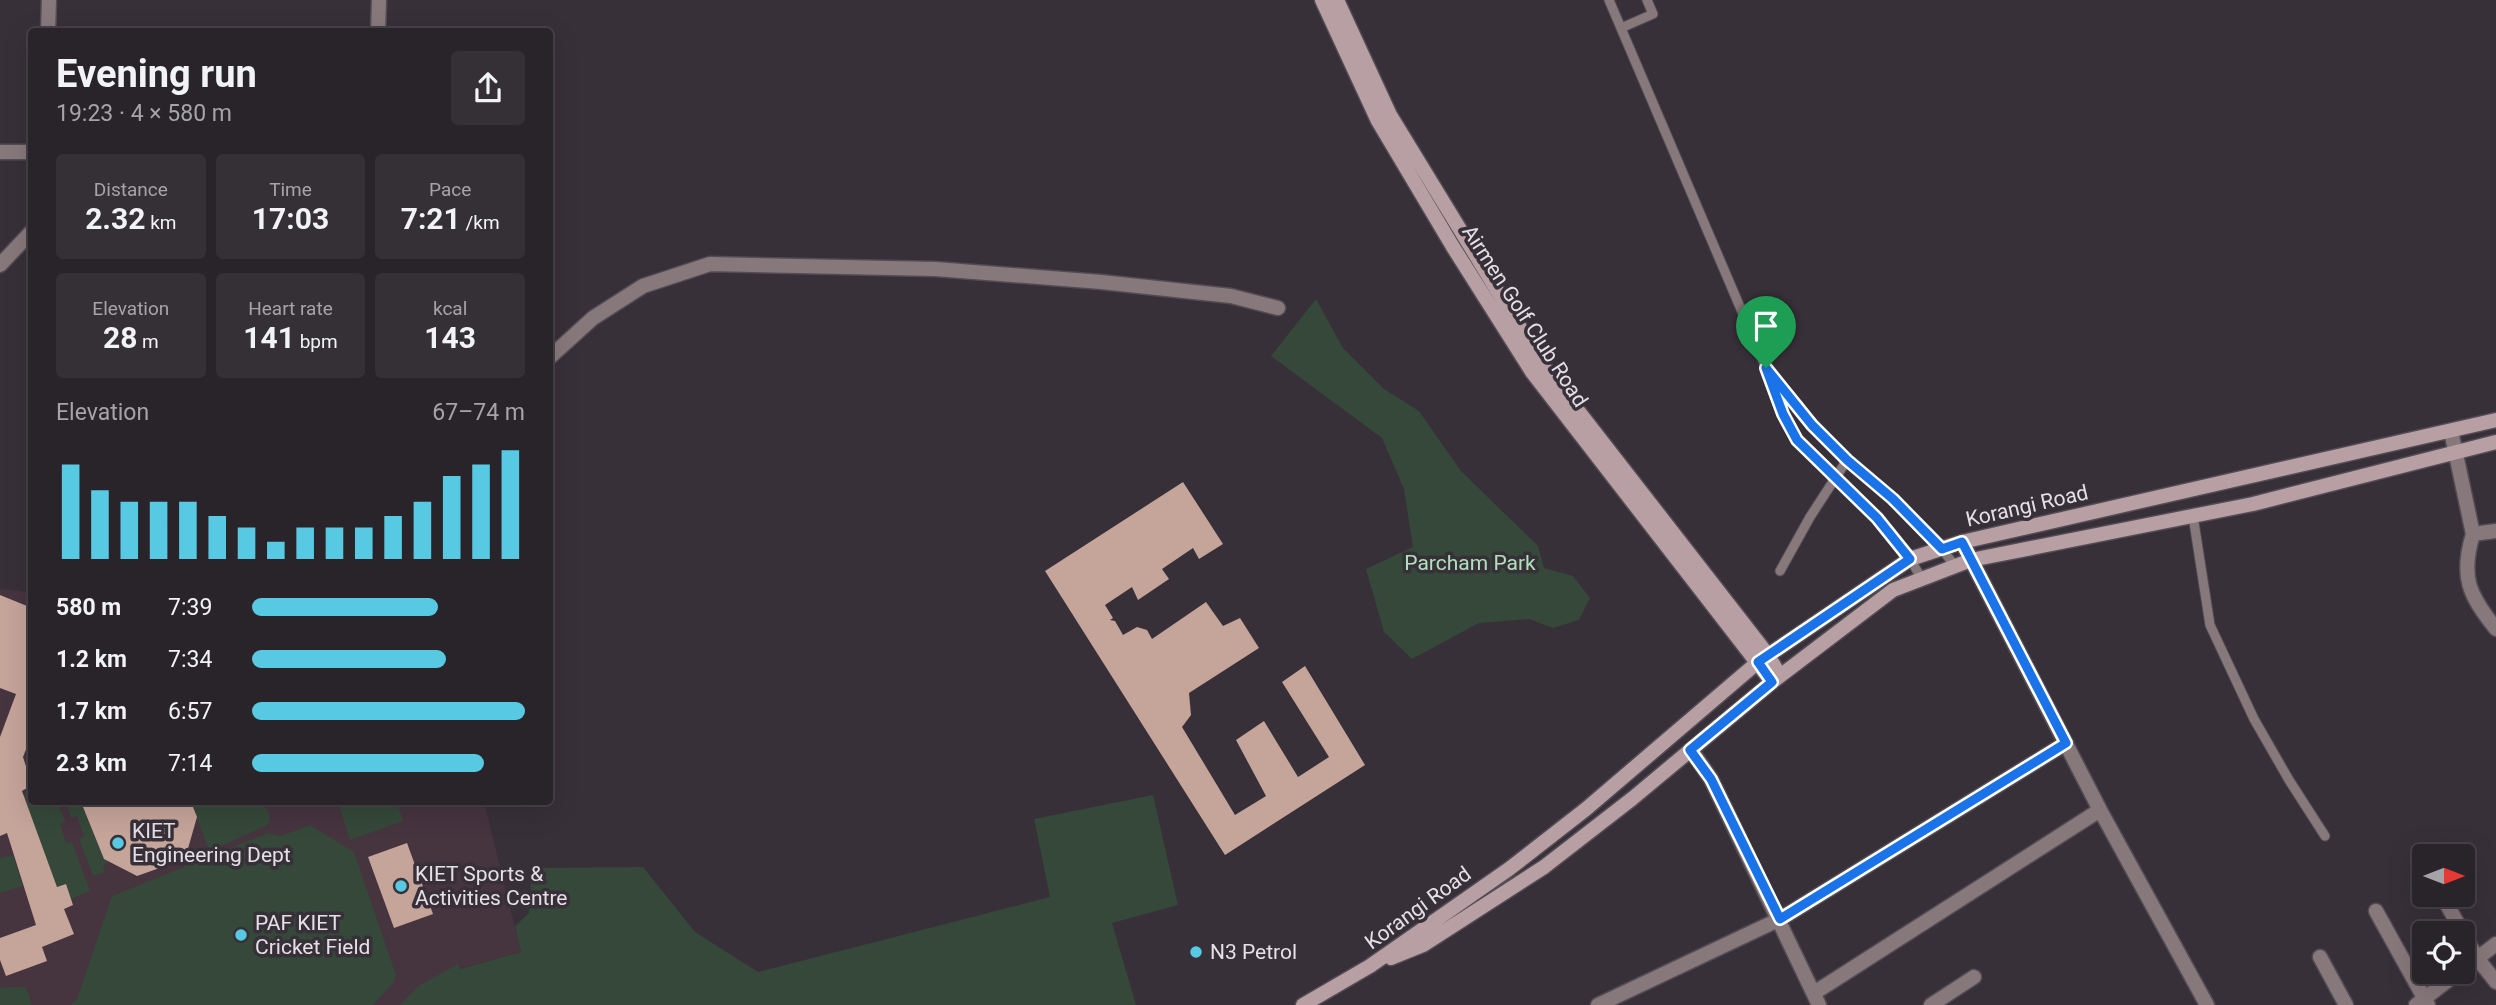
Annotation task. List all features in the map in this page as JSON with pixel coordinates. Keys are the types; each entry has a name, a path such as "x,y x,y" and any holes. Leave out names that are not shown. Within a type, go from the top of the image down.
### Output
{"main road":[{"name":"Airmen Golf Club Road","path":"1322,0 1378,121 1446,236 1532,372 1763,658"},
{"name":"Airmen Golf Club Road","path":"1337,0 1390,115 1544,367 1763,658"},
{"name":"Korangi Road","path":"1370,966 1509,869 1586,809 1763,658 1910,559 1962,542 2496,420"},
{"name":"Korangi Road","path":"1370,966 1423,945 1544,867 1776,679 1893,590 1971,560 2253,504 2496,442"},
{"path":"1763,658 1776,679"},
{"path":"1303,1005 1370,966"}],"street":[{"path":"48,28 49,0"},
{"path":"378,28 379,0"},
{"path":"0,152 28,152"},
{"path":"0,265 28,235"},
{"path":"553,354 593,318 643,286 710,264 935,269 990,273 1231,296 1278,308"},
{"path":"2451,430 2473,534 2467,553 2467,578 2476,605 2496,629"},
{"path":"2473,534 2496,531"},
{"path":"1962,542 2100,810 2207,1005"},
{"path":"1598,1005 1780,919 2066,743"},
{"path":"1690,750 1711,779 1816,999 2100,810"},
{"path":"2448,907 2477,958 2496,982"},
{"path":"2376,911 2423,1003 2445,984"},
{"path":"2477,958 2496,944"},
{"path":"2320,957 2346,1005"},
{"path":"1931,1005 1974,977"}],"lane":[{"path":"1609,0 1766,368 1783,414 1797,440 1877,518 1910,559 1922,579"},
{"path":"1621,28 1653,14 1647,0"},
{"path":"1766,368 1803,415 1847,460 1893,499 1955,566"},
{"path":"1780,571 1847,460"},
{"path":"2193,516 2210,625 2254,719 2325,836"}],"shaded area":[{"path":"0,589 28,592 28,805 485,805 521,952 459,969 467,1005 0,1005"}],"green space":[{"name":"Parcham Park","path":"1316,299 1343,348 1384,389 1419,411 1461,471 1538,546 1544,568 1573,576 1590,598 1579,620 1553,628 1529,619 1479,623 1412,659 1384,632 1366,569 1413,547 1404,489 1382,438 1271,356"},
{"path":"28,793 28,805 58,805 65,821 60,824 66,843 72,842 90,891 71,899 66,884 57,887 23,795"},
{"path":"1153,795 1178,905 1112,923 1136,1005 400,1005 418,986 458,964 460,969 521,952 515,926 529,913 532,868 643,867 695,932 758,972 1050,897 1034,819"},
{"path":"67,805 82,805 104,859 108,861 103,867 105,872 93,876 79,839 84,837 77,816 71,818"},
{"path":"192,805 264,805 269,814 266,826 209,851"},
{"path":"339,805 398,805 403,821 350,840"},
{"name":"PAF KIET Cricket Field","path":"310,825 354,852 396,975 394,982 373,1005 71,1005 77,999 112,896 268,833 281,836"},
{"path":"13,855 23,886 0,893 0,858"},
{"path":"24,987 32,1005 0,1005 0,988"}],"building":[{"path":"1183,482 1223,544 1199,559 1193,548 1162,569 1169,579 1138,600 1132,587 1105,605 1113,618 1110,620 1115,621 1123,635 1137,627 1147,630 1152,639 1206,602 1223,626 1240,618 1259,648 1189,693 1191,715 1182,727 1235,815 1266,796 1236,740 1264,721 1298,777 1329,757 1282,682 1305,666 1365,765 1225,855 1045,571"},
{"path":"0,595 28,606 28,744 23,757 28,773 28,787 22,791 57,887 66,884 73,905 64,909 74,934 42,947 47,961 6,976 0,960 0,938 36,925 7,833 0,836 0,737 16,694 0,688"},
{"path":"82,805 192,805 197,817 185,859 137,876 104,859"},
{"name":"KIET Sports & Activities Centre","path":"407,843 433,914 394,928 368,857"}],"place":[{"name":"KIET Engineering Dept","path":"118,843"},
{"name":"KIET Sports & Activities Centre","path":"401,886"},
{"name":"PAF KIET Cricket Field","path":"241,935"},
{"name":"N3 Petrol","path":"1196,952"}],"route":[{"path":"1766,368 1812,425 1847,460 1893,499 1942,549 1962,542 2066,743 1780,919 1711,779 1690,750 1772,682 1758,662 1910,559 1877,518 1797,440 1783,414 1766,368"}]}
